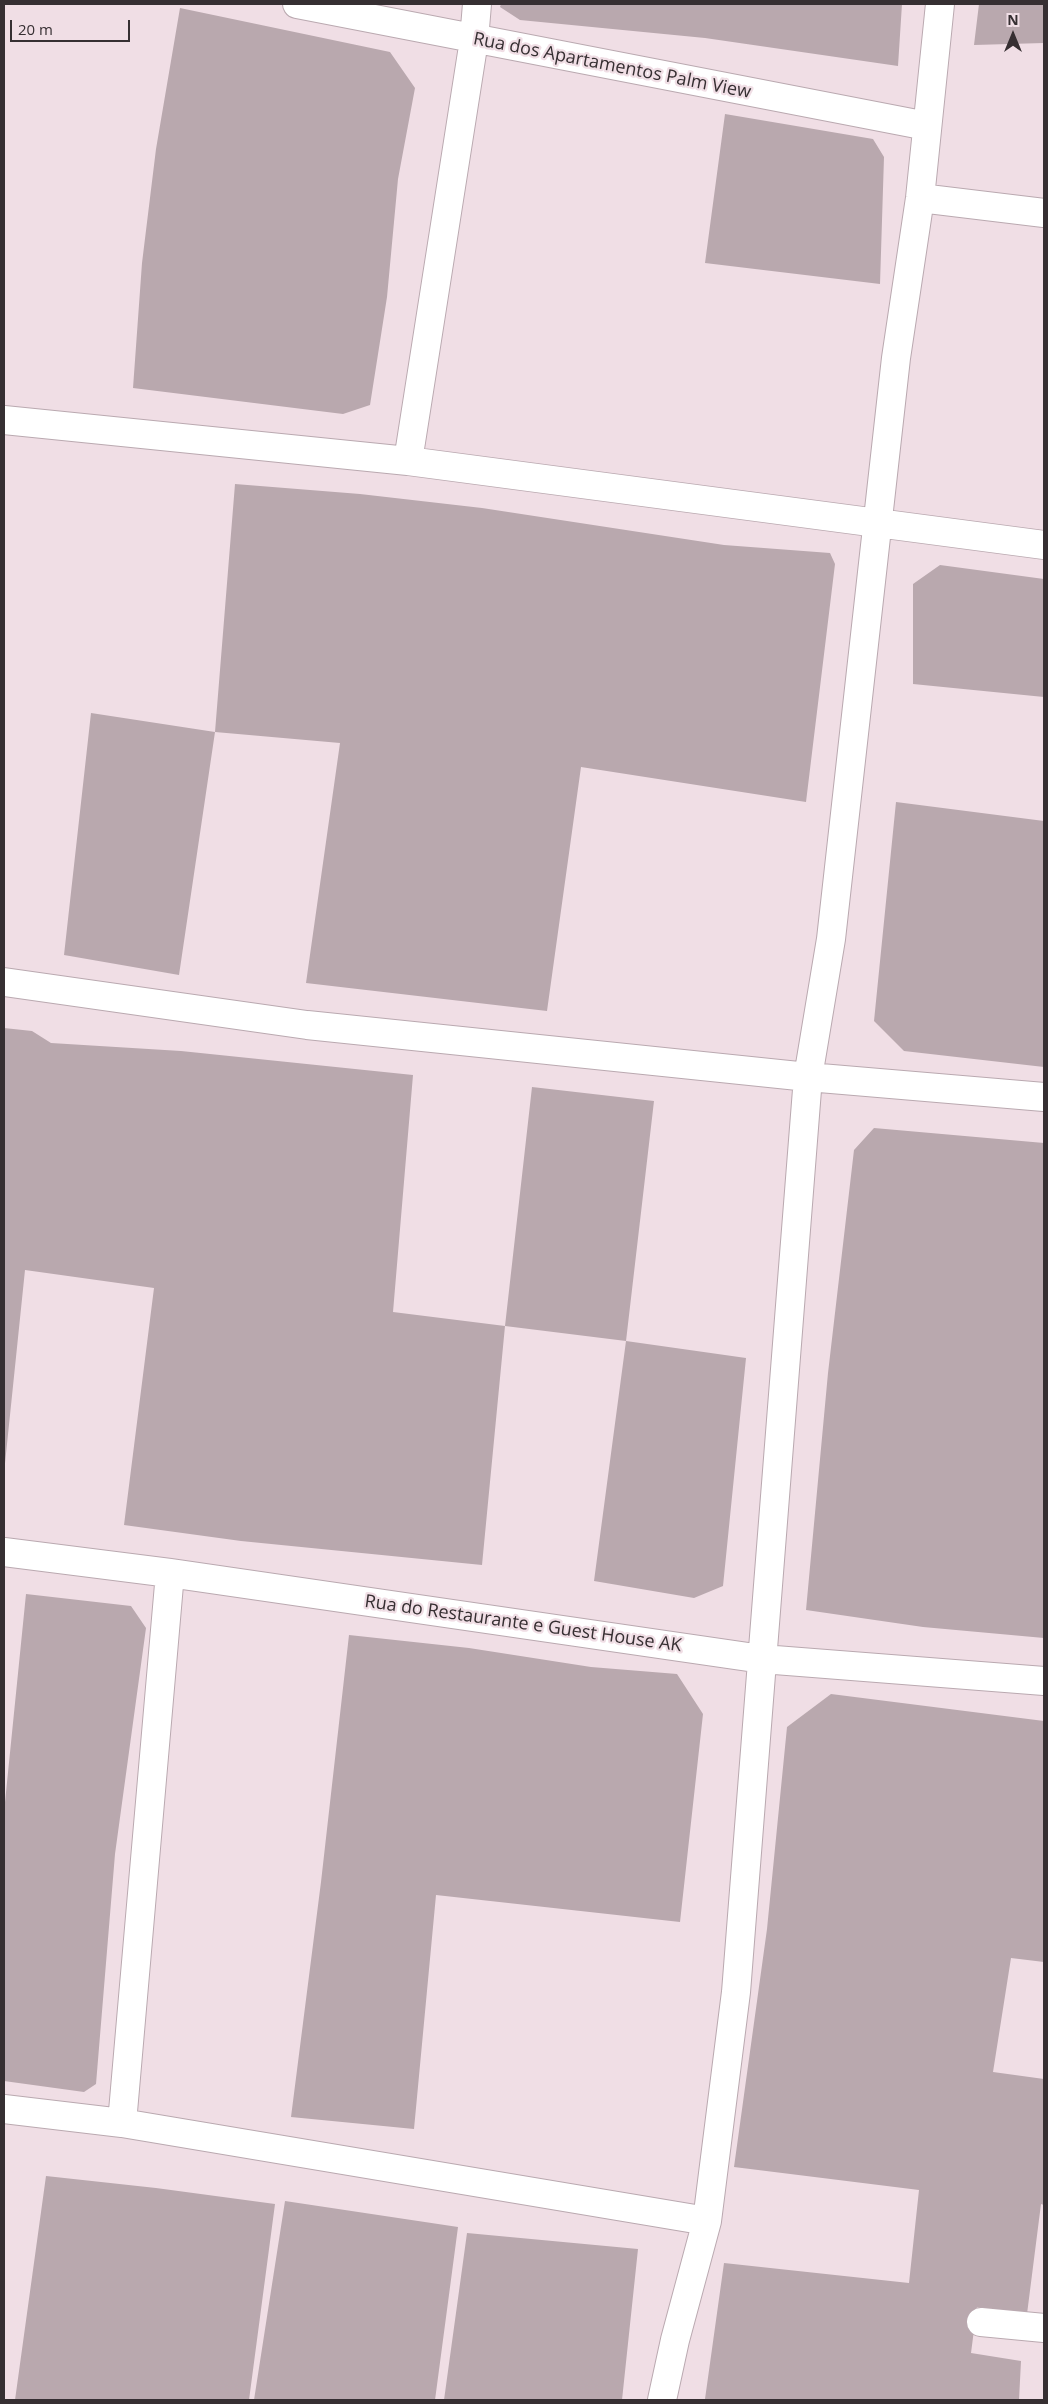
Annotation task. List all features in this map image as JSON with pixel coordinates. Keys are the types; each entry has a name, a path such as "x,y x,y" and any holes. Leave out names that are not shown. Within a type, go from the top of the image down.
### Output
{"street":[{"name":"Rua dos Apartamentos Palm View","path":"297,4 474,40 927,126"},
{"path":"408,461 474,40 477,4"},
{"path":"662,2400 707,2222 736,1992 808,1077 831,939 896,358 920,198 940,4"},
{"path":"920,198 1044,213"},
{"path":"4,420 408,461 878,524 1044,544"},
{"path":"4,982 307,1025 808,1077 1044,1097"},
{"name":"Rua do Restaurante e Guest House AK","path":"4,1552 170,1573 762,1659 1044,1681"},
{"path":"122,2123 170,1573"},
{"path":"4,2108 122,2123 707,2222"},
{"path":"981,2322 1044,2328"}],"building":[{"path":"501,4 902,4 898,66 705,38 520,20 500,7"},
{"path":"979,4 1044,4 1044,43 974,45"},
{"path":"180,8 390,52 415,88 398,179 387,297 370,405 343,414 133,388 142,263 156,149"},
{"path":"725,114 873,139 884,157 880,284 705,263"},
{"path":"235,484 360,494 482,508 724,545 830,553 835,564 806,802 581,767 547,1011 306,983 340,743 215,732"},
{"path":"940,565 1044,579 1044,697 913,684 913,584"},
{"path":"91,713 215,732 179,975 64,955"},
{"path":"896,802 1044,821 1044,1067 904,1051 874,1021"},
{"path":"4,1028 32,1031 51,1043 181,1051 413,1075 393,1312 505,1326 482,1565 241,1541 124,1525 154,1288 25,1270 4,1473"},
{"path":"532,1087 654,1101 626,1341 505,1326"},
{"path":"874,1128 1044,1143 1044,1638 923,1627 806,1610 828,1373 854,1150"},
{"path":"626,1341 746,1358 723,1586 694,1598 594,1581"},
{"path":"26,1594 131,1606 146,1628 115,1854 96,2084 84,2092 4,2081 4,1812"},
{"path":"349,1635 469,1648 591,1667 677,1674 703,1714 680,1922 436,1895 414,2129 291,2117 321,1882"},
{"path":"831,1694 1044,1721 1044,1962 1011,1958 993,2072 1044,2079 1044,2205 1041,2204 1027,2314 977,2307 971,2353 1021,2361 1019,2400 705,2399 724,2263 909,2283 919,2190 734,2167 767,1929 787,1727"},
{"path":"46,2176 275,2204 249,2400 15,2400"},
{"path":"285,2201 458,2227 435,2400 254,2400"},
{"path":"467,2233 638,2249 622,2400 444,2400"}]}
